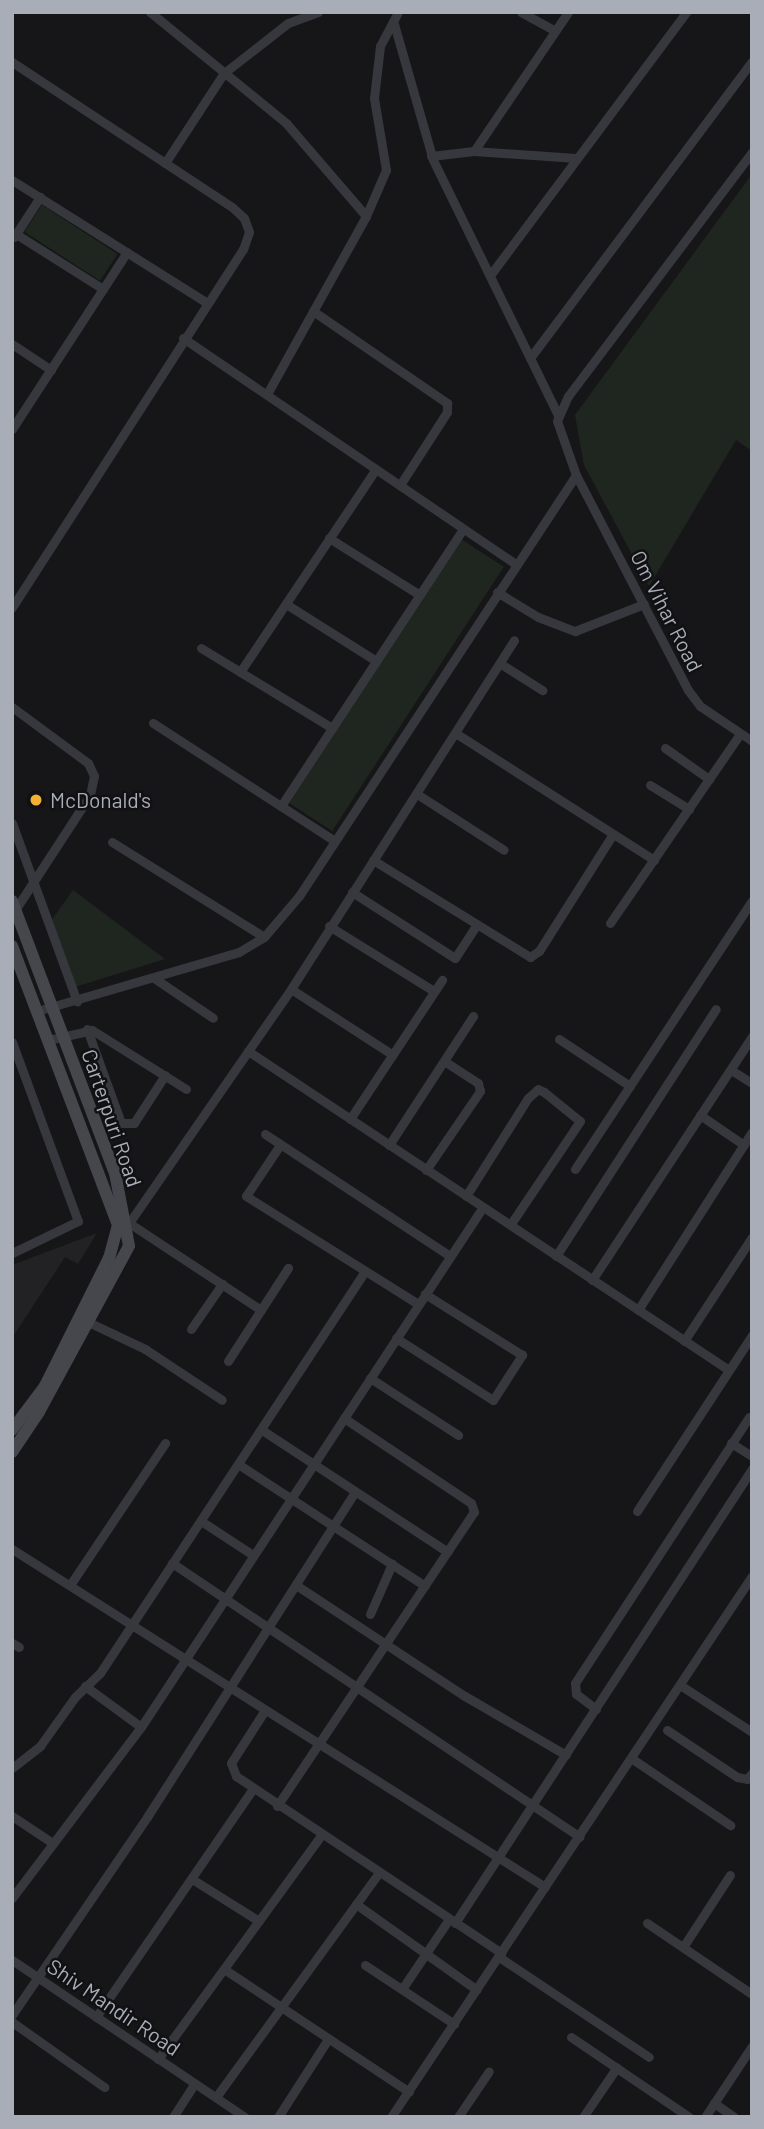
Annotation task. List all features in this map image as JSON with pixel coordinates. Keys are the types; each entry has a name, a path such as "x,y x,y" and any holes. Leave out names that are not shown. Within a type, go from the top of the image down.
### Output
{"main road":[{"name":"Carterpuri Road","path":"12,1452 90,1321 130,1246 115,1173 50,1008 14,905"},
{"name":"Carterpuri Road","path":"12,946 124,1224 45,1386 12,1430"}],"street":[{"path":"150,12 293,130 366,216"},
{"path":"165,163 225,73 302,14 318,12"},
{"path":"267,394 366,216 386,170 374,98 380,46 398,12"},
{"path":"521,12 555,31"},
{"path":"474,151 568,12"},
{"path":"491,274 685,12"},
{"name":"Om Vihar Road","path":"394,24 431,156 559,415 559,429 576,475 694,700 752,741"},
{"path":"530,358 752,61"},
{"path":"12,608 183,338 243,249 247,225 232,207 13,64"},
{"path":"431,156 474,151 576,158"},
{"path":"559,415 568,396 752,152"},
{"path":"12,180 207,303"},
{"path":"40,197 14,237 103,289"},
{"path":"12,429 127,252"},
{"path":"313,311 447,403 447,412 400,485"},
{"path":"183,338 516,564"},
{"path":"12,344 51,370"},
{"path":"240,672 376,469"},
{"path":"37,1011 77,1002 239,952 264,937 299,895 576,475"},
{"path":"281,806 463,528"},
{"path":"330,538 420,595"},
{"path":"12,596 23,592"},
{"path":"497,592 538,617 575,631 644,604"},
{"path":"286,604 376,661"},
{"path":"261,1310 124,1224 291,989 329,926 457,734 514,640"},
{"path":"201,648 332,728"},
{"path":"501,664 542,690"},
{"path":"12,707 88,763 94,776 90,795 34,884 14,905"},
{"path":"153,723 333,840"},
{"path":"457,734 654,860"},
{"path":"610,923 740,734"},
{"path":"665,748 709,779"},
{"path":"650,785 689,809"},
{"path":"417,794 504,850"},
{"path":"12,823 77,1002"},
{"path":"373,860 521,955 535,955 613,834"},
{"path":"112,842 264,937"},
{"path":"352,892 455,958 476,926"},
{"path":"575,1169 752,901"},
{"path":"329,926 434,991"},
{"path":"154,978 213,1018"},
{"path":"350,1119 442,980"},
{"path":"291,989 393,1055"},
{"path":"556,1256 716,1009"},
{"path":"389,1145 473,1016"},
{"path":"87,1029 121,1123 134,1123 165,1075"},
{"path":"48,1040 87,1029 186,1088"},
{"path":"592,1280 752,1036"},
{"path":"558,1039 630,1086"},
{"path":"12,1042 78,1221 12,1252"},
{"path":"248,1051 729,1370"},
{"path":"426,1170 480,1091 478,1083 444,1061"},
{"path":"731,1070 752,1083"},
{"path":"466,1196 528,1098 538,1089 544,1091 579,1116 580,1121 510,1225"},
{"path":"701,1115 744,1144"},
{"path":"638,1310 752,1132"},
{"path":"265,1134 450,1256"},
{"path":"280,1145 246,1196 418,1304"},
{"path":"12,1898 51,1842 141,1727 483,1207"},
{"path":"684,1341 752,1237"},
{"path":"228,1361 288,1268"},
{"path":"12,1768 40,1746 85,1686 100,1673 365,1271"},
{"path":"191,1329 222,1284"},
{"path":"396,1338 494,1400 522,1355 425,1294"},
{"path":"76,1320 90,1321 166,1362 222,1400"},
{"path":"637,1511 752,1335"},
{"path":"370,1378 458,1435"},
{"path":"596,1709 576,1694 575,1683 749,1417"},
{"path":"277,1806 318,1741 474,1512 474,1505 344,1418"},
{"path":"262,1430 448,1552"},
{"path":"70,1585 165,1443"},
{"path":"732,1443 752,1456"},
{"path":"238,1464 425,1586"},
{"path":"402,1989 498,1859 752,1469"},
{"path":"12,2015 230,1687 355,1492"},
{"path":"201,1521 253,1555"},
{"path":"12,1549 318,1741 545,1888"},
{"path":"172,1563 579,1837"},
{"path":"370,1614 392,1564"},
{"path":"391,2117 752,1576"},
{"path":"296,1585 566,1755"},
{"path":"680,1685 752,1732"},
{"path":"85,1686 141,1727"},
{"path":"265,1710 231,1763 236,1776 252,1790 452,1921 649,2057"},
{"path":"667,1730 742,1780 752,1773"},
{"path":"631,1758 730,1825"},
{"path":"96,2017 252,1790"},
{"path":"12,1816 51,1842"},
{"path":"158,2059 322,1835"},
{"path":"216,2097 379,1874"},
{"path":"683,1947 730,1875"},
{"path":"192,1879 259,1921"},
{"path":"356,1904 477,1990"},
{"path":"647,1923 752,1994"},
{"name":"Shiv Mandir Road","path":"12,1960 245,2117"},
{"path":"365,1965 454,2024"},
{"path":"224,1969 409,2092"},
{"path":"12,2022 104,2087"},
{"path":"571,2038 688,2117"},
{"path":"278,2117 328,2039"},
{"path":"705,2117 752,2046"},
{"path":"583,2117 617,2067"},
{"path":"458,2117 489,2071"},
{"path":"173,2117 195,2083"},
{"path":"714,2103 734,2117"}],"shaded area":[{"path":"752,174 752,451 736,440 649,586 584,465 575,415"},
{"path":"42,205 117,254 100,281 25,232"},
{"path":"461,539 504,567 332,831 289,803"},
{"path":"73,890 165,959 75,987 51,921"},
{"path":"97,1233 78,1264 65,1257 12,1338 12,1265"}],"place":[{"name":"McDonald's","path":"36,800"}]}
